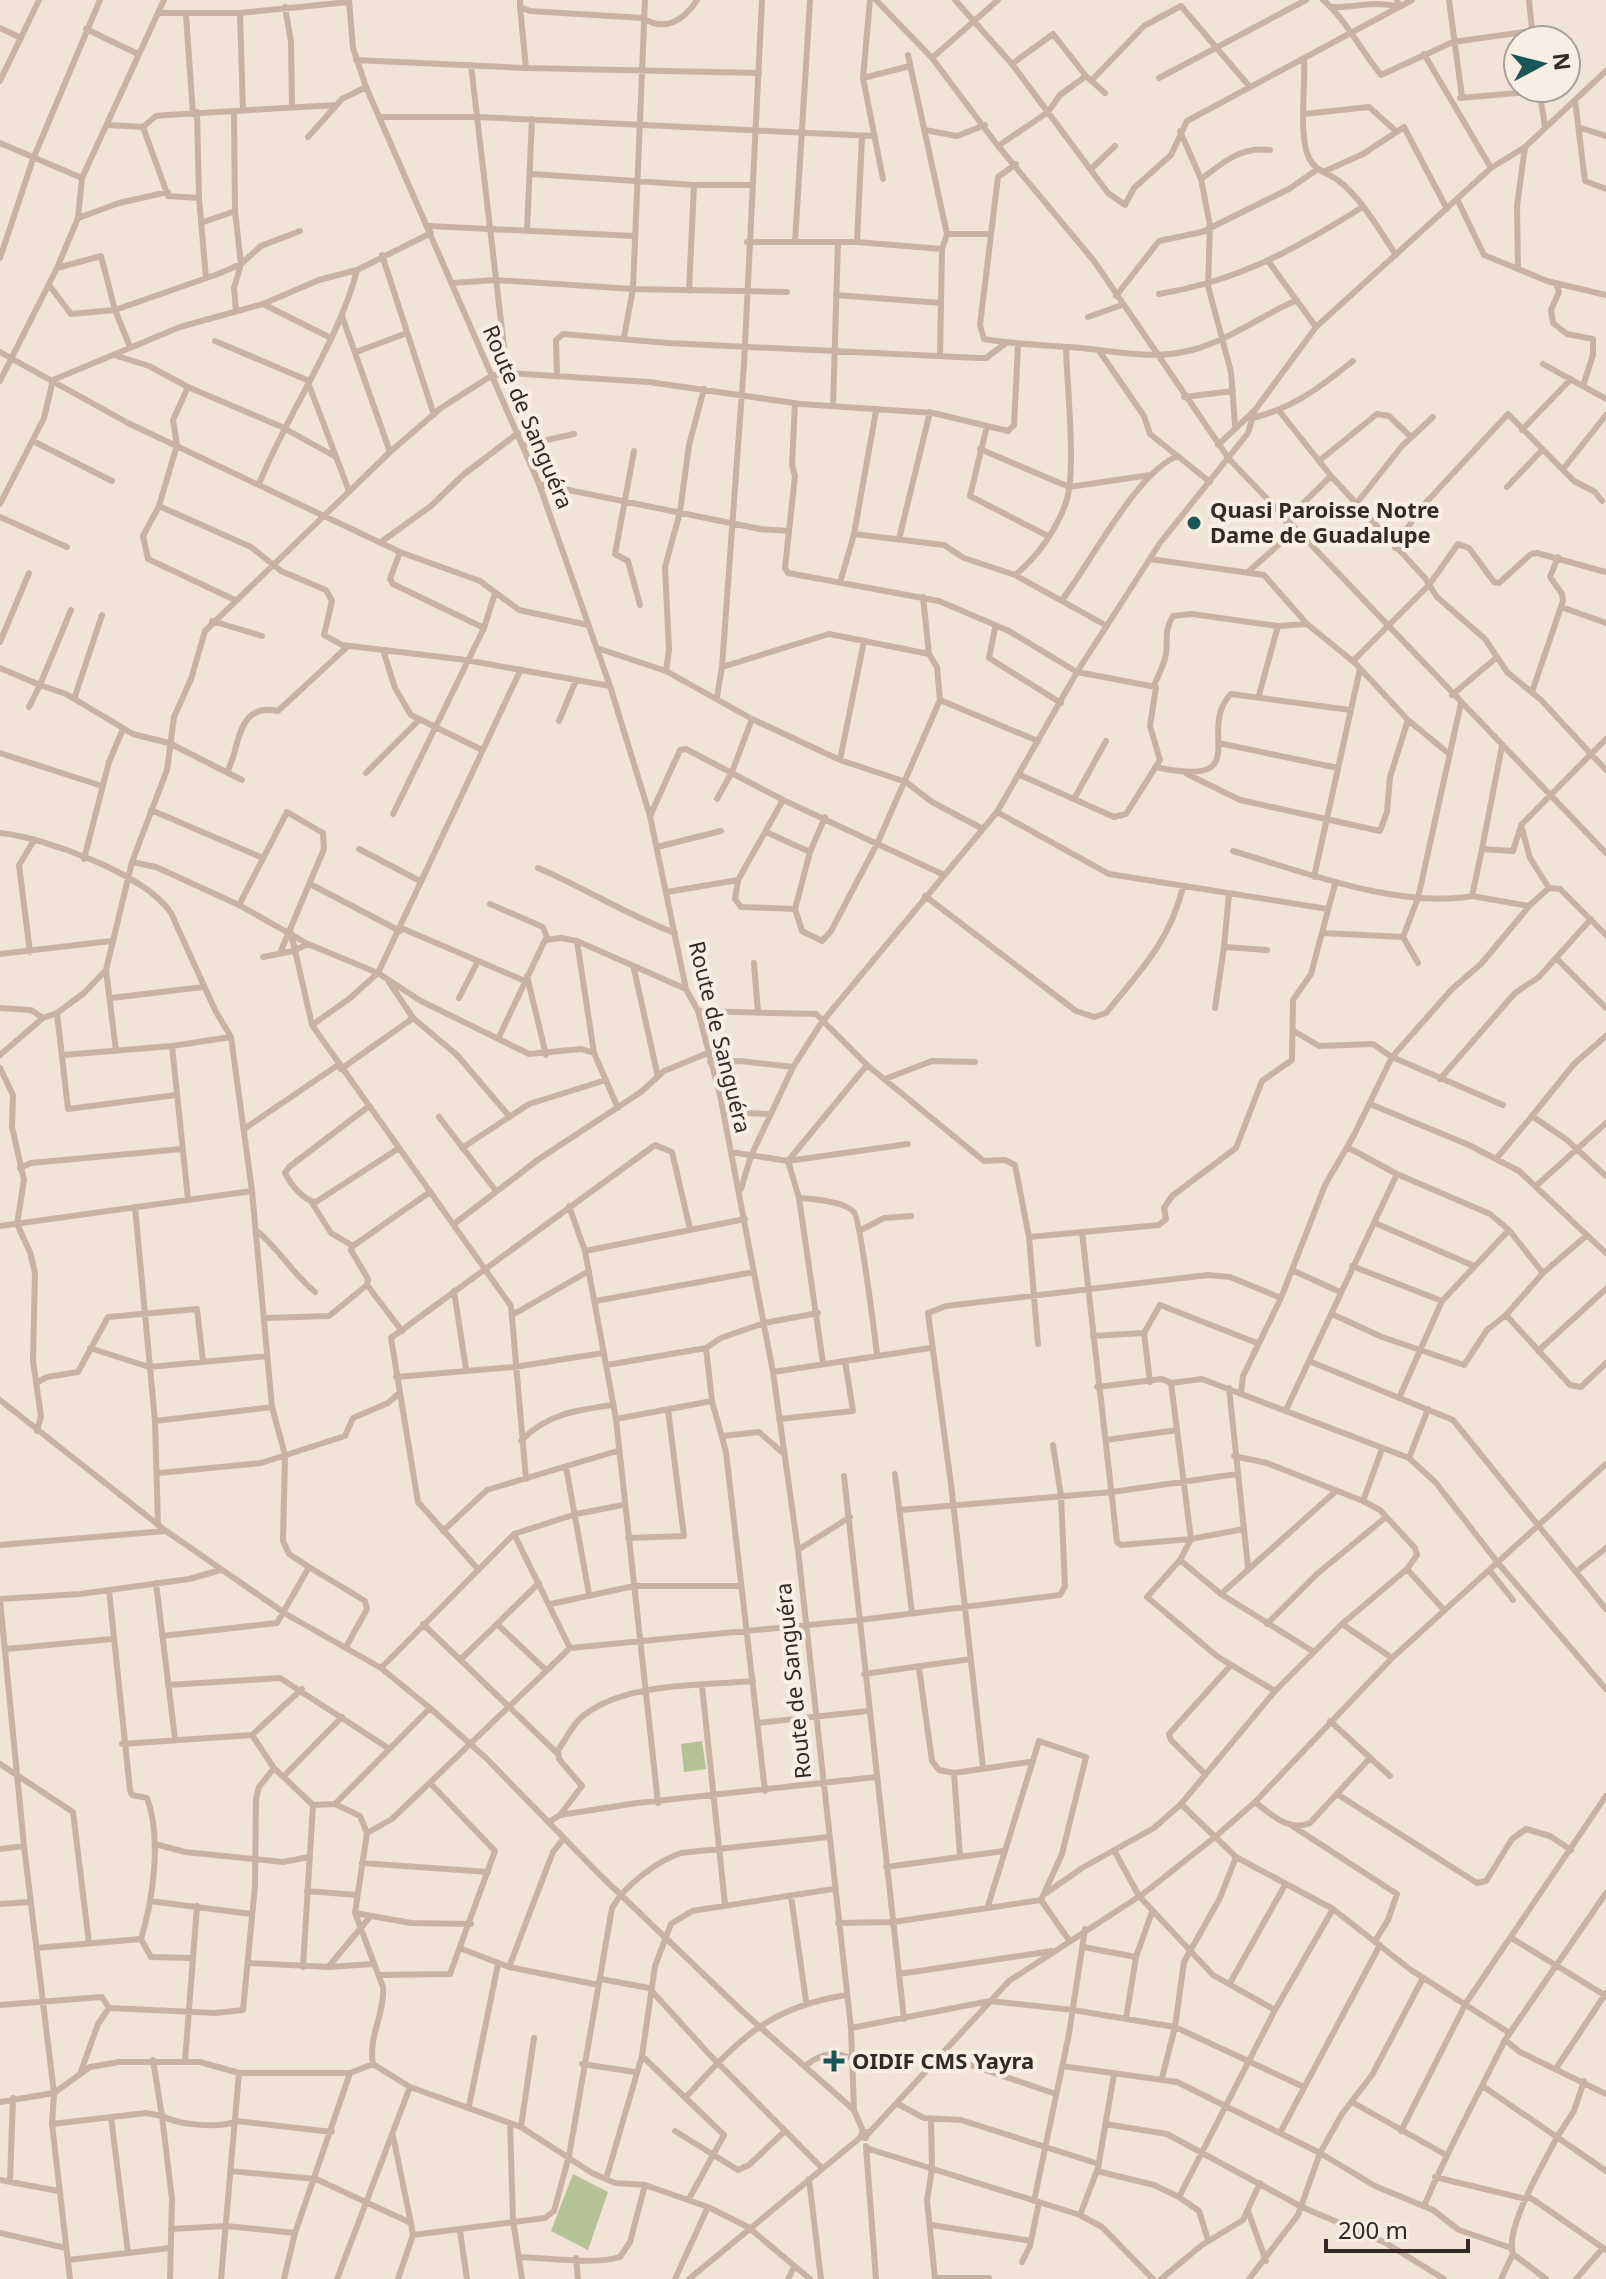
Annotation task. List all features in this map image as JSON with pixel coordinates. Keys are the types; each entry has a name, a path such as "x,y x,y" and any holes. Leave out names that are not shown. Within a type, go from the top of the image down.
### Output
{"street":[{"path":"0,81 39,0"},
{"path":"0,258 33,159 100,0"},
{"path":"0,381 57,268 78,218 82,178 164,0"},
{"path":"624,337 633,289 645,0"},
{"path":"520,3 530,11 677,23 697,0"},
{"path":"717,697 722,667 741,395 762,0"},
{"path":"795,242 810,0"},
{"path":"870,0 863,78 883,179"},
{"path":"876,0 932,58 998,146 1094,261 1229,459 1294,531 1606,853"},
{"path":"955,0 1012,64 1113,198 1125,205 1134,188 1171,155 1180,129 1187,121 1349,35 1398,4 1412,0"},
{"path":"932,58 998,0"},
{"path":"1159,78 1306,0"},
{"path":"1323,0 1332,7 1349,35 1381,75 1453,42 1502,35"},
{"path":"1449,0 1462,97"},
{"path":"1529,0 1531,24"},
{"path":"160,13 240,13 288,4 349,1"},
{"name":"Route de Sanguéra","path":"349,1 356,60 366,87 524,445 610,686 650,816 686,989 698,1011 723,1112 773,1372 798,1550 833,1889 851,2028 854,2110 866,2148 876,2279"},
{"path":"1332,7 1351,8 1368,2 1398,4"},
{"path":"520,3 526,68"},
{"path":"288,4 292,106"},
{"path":"998,146 1048,112 1060,95 1088,78 1144,26 1181,6 1249,86"},
{"path":"240,13 243,110"},
{"path":"186,15 206,278"},
{"path":"0,28 21,38"},
{"path":"86,29 138,54"},
{"path":"1012,64 1053,34 1088,78 1105,93"},
{"path":"1424,54 1491,168"},
{"path":"908,55 947,234 942,249 940,356"},
{"path":"1304,59 1304,114 1310,159 1320,170 1340,181 1396,255"},
{"path":"356,60 526,68 759,73"},
{"path":"471,65 507,373"},
{"path":"863,78 910,66"},
{"path":"1582,94 1606,71"},
{"path":"1598,79 1606,81"},
{"path":"308,137 336,105 366,87"},
{"path":"1453,102 1462,97 1502,93"},
{"path":"1542,104 1545,127"},
{"path":"740,1192 751,1156 770,1114 793,1067 822,1022 942,874 997,812 1077,672 1150,559 1248,433 1254,414 1316,327 1491,168 1525,147 1571,104"},
{"path":"1576,104 1585,181 1606,189"},
{"path":"108,125 143,127 156,116 336,105"},
{"path":"1304,114 1369,107 1397,132"},
{"path":"234,111 235,211 241,264 234,288 236,311"},
{"path":"379,117 532,119 873,136"},
{"path":"527,230 532,174 532,119"},
{"path":"925,130 957,136 985,125"},
{"path":"143,127 168,196 199,198"},
{"path":"1116,296 1159,241 1202,232 1289,189 1320,170 1363,154 1404,127 1447,209"},
{"path":"1581,128 1606,136"},
{"path":"1180,129 1201,179 1210,226 1208,286 1233,391 1235,425"},
{"path":"857,242 862,137"},
{"path":"0,143 82,178"},
{"path":"1091,169 1115,146"},
{"path":"1518,269 1517,206 1525,147"},
{"path":"1201,179 1234,154 1249,149 1270,150"},
{"path":"1016,164 998,177 981,333 984,339 1018,346 1100,352 1157,354 1189,351 1222,340 1262,315 1297,300"},
{"path":"532,174 694,185 750,185"},
{"path":"689,291 694,185"},
{"path":"78,218 119,203 168,192"},
{"path":"1458,201 1484,255 1556,283 1606,295"},
{"path":"1159,294 1208,286 1268,261 1361,208"},
{"path":"201,223 235,211"},
{"path":"0,223 11,228"},
{"path":"53,380 130,347 263,304 319,280 357,270 430,230 527,230 634,236"},
{"path":"49,285 71,314 115,310 241,264 261,246 300,231"},
{"path":"947,234 990,234"},
{"path":"747,242 857,242 942,249"},
{"path":"833,406 838,242"},
{"path":"382,255 434,415"},
{"path":"57,268 101,256 115,310 130,347"},
{"path":"1268,261 1316,327"},
{"path":"259,484 282,427 341,315 357,270"},
{"path":"453,283 495,280 633,289 787,292"},
{"path":"1556,283 1559,292 1551,310 1553,323 1567,334 1593,339 1593,355 1583,386"},
{"path":"836,295 941,303"},
{"path":"263,304 329,337"},
{"path":"1088,317 1122,305"},
{"path":"341,315 390,452"},
{"path":"356,352 407,333"},
{"path":"557,376 556,340 560,334 668,343 986,358 1006,343"},
{"path":"215,341 307,380 349,491"},
{"path":"116,1051 106,970 111,941 132,862 167,770 169,743 205,631 390,452 434,415 491,376 507,373 704,389 876,411 930,412 1008,431 1014,425 1018,346"},
{"path":"1015,575 1027,565 1048,536 1067,499 1066,348"},
{"path":"0,352 128,423 400,552 480,581 537,616 588,625"},
{"path":"1100,352 1144,416 1150,434 1210,482"},
{"path":"113,355 149,366 188,387 282,427 336,457"},
{"path":"1218,445 1235,425 1254,414 1280,412 1353,361"},
{"path":"1543,364 1606,399"},
{"path":"1522,430 1571,379"},
{"path":"0,504 47,411 53,380"},
{"path":"188,387 173,420 177,445 159,506 143,536 148,559 235,600"},
{"path":"666,671 669,650 665,567 680,512 689,445 704,389"},
{"path":"1184,397 1233,391"},
{"path":"795,403 792,465 795,476 785,568 788,573 923,597 1009,631 1077,672 1154,685"},
{"path":"840,583 854,534 876,411"},
{"path":"899,539 930,412"},
{"path":"1280,412 1331,476 1437,597 1485,639 1496,658 1606,770"},
{"path":"1319,461 1377,414 1389,416 1410,436"},
{"path":"1395,548 1419,510 1506,415 1511,415 1522,430 1574,481 1595,492 1602,501"},
{"path":"1564,468 1606,415"},
{"path":"1356,504 1369,483 1410,436 1433,417"},
{"path":"987,426 970,492 973,500 1048,536"},
{"path":"381,542 431,506 463,475 518,433"},
{"path":"524,445 574,434"},
{"path":"33,441 112,481"},
{"path":"980,449 1069,487 1150,475"},
{"path":"1507,487 1542,450"},
{"path":"634,451 615,554 628,561 640,605"},
{"path":"1062,600 1099,542 1150,475 1160,465 1178,456"},
{"path":"1285,521 1331,476"},
{"path":"539,484 760,529 789,531"},
{"path":"159,506 251,547 281,571 326,590 332,601 324,635 347,647 466,660 610,686"},
{"path":"0,517 67,547"},
{"path":"1248,572 1294,531"},
{"path":"854,534 944,545 964,558 1015,575 1107,626"},
{"path":"1353,661 1429,585 1458,544 1469,548 1494,582 1499,583 1531,554 1558,557 1606,572"},
{"path":"400,552 390,579 393,584 484,628"},
{"path":"1532,692 1561,607 1562,594 1550,577 1558,557"},
{"path":"1150,559 1264,575 1307,624 1353,661 1408,720 1448,753"},
{"path":"0,642 29,573"},
{"path":"393,814 484,628 495,593"},
{"path":"825,817 810,852 795,909 802,931 819,940 825,940 878,842 940,700 937,667 929,654 923,597"},
{"path":"1561,607 1606,623"},
{"path":"29,707 71,610"},
{"path":"1154,685 1164,660 1166,626 1173,616 1192,614 1278,626 1307,624"},
{"path":"74,699 102,615"},
{"path":"212,621 262,636"},
{"path":"1259,695 1278,626"},
{"path":"995,628 991,659 1061,703"},
{"path":"722,667 829,634 929,654"},
{"path":"840,760 864,641"},
{"path":"227,772 234,760 238,730 247,720 261,711 278,711 347,647"},
{"path":"597,648 666,671 752,719 840,760 906,782 932,802 981,828"},
{"path":"383,650 395,688 418,721 435,726 482,750"},
{"path":"1452,695 1496,658"},
{"path":"0,668 74,699 123,729 169,743 242,780"},
{"path":"1314,877 1360,669"},
{"path":"312,1025 378,973 520,671"},
{"path":"559,721 576,680"},
{"path":"1020,775 1114,817 1124,816 1161,756 1150,731 1157,690 1154,685"},
{"path":"1187,774 1202,773 1217,759 1223,703 1228,696 1238,692 1350,710"},
{"path":"940,700 1038,741"},
{"path":"1403,937 1418,898 1461,703"},
{"path":"717,799 732,772 752,719"},
{"path":"1155,767 1187,774 1240,800 1328,817 1371,830 1382,828 1390,777 1408,720"},
{"path":"366,773 418,721"},
{"path":"84,859 102,786 123,729"},
{"path":"1513,851 1520,829 1606,739"},
{"path":"1074,799 1106,741"},
{"path":"1218,743 1338,768"},
{"path":"1472,896 1502,746"},
{"path":"650,816 683,749 783,800 942,874"},
{"path":"0,753 102,786"},
{"path":"783,800 738,880 735,899 741,907 795,909"},
{"path":"151,810 263,858"},
{"path":"239,905 287,812 323,833 324,849 280,953"},
{"path":"997,812 1102,871 1328,909"},
{"path":"1520,829 1527,850 1549,888"},
{"path":"657,847 721,831"},
{"path":"766,832 810,852"},
{"path":"0,833 122,872 168,909 203,987 231,1037 252,1191 272,1407 285,1455 283,1541 289,1554 365,1601 367,1609 346,1647"},
{"path":"30,952 19,865 33,842"},
{"path":"359,849 420,881"},
{"path":"1482,849 1527,850"},
{"path":"1233,851 1335,884 1418,898 1472,896 1531,904"},
{"path":"132,862 156,867 239,905 308,944 378,973 421,1001 529,1054 546,1055 581,1049 594,1053"},
{"path":"538,868 579,885 623,912 675,933"},
{"path":"667,892 738,880"},
{"path":"310,884 400,930 477,963 526,978"},
{"path":"1029,1237 1163,1223 1166,1202 1236,1148 1262,1081 1292,1060 1293,1000 1308,980 1335,884"},
{"path":"925,896 1076,1011 1094,1017 1106,1013 1160,943 1173,924 1183,887"},
{"path":"1241,1394 1243,1376 1281,1298 1325,1185 1392,1057 1549,888 1560,889 1606,935"},
{"path":"1215,1008 1229,894"},
{"path":"490,904 546,929 548,940"},
{"path":"1440,1079 1515,993 1539,977 1591,919"},
{"path":"289,932 312,1025 485,1268 514,1314 514,1367 526,1479"},
{"path":"1323,933 1403,937"},
{"path":"1403,937 1418,963"},
{"path":"498,1039 541,942 548,940 577,941 634,969 686,989"},
{"path":"0,954 111,941"},
{"path":"577,941 594,1053 618,1108"},
{"path":"263,957 293,951 308,944"},
{"path":"1224,947 1267,950"},
{"path":"1556,958 1606,1008"},
{"path":"459,998 477,963"},
{"path":"754,963 758,1013"},
{"path":"634,969 658,1077"},
{"path":"0,1055 43,1018 57,1013 106,970"},
{"path":"526,978 546,1055"},
{"path":"387,979 411,1015 457,1055 509,1116"},
{"path":"111,998 203,987"},
{"path":"244,1129 411,1015 414,1003 421,1001"},
{"path":"0,1008 31,1010 43,1018"},
{"path":"698,1011 804,1011 816,1014 867,1065 984,1161 1005,1160 1015,1165 1029,1237 1038,1344"},
{"path":"57,1013 68,1109 176,1095"},
{"path":"1294,1031 1319,1046 1367,1043 1440,1079 1503,1105"},
{"path":"1496,1159 1574,1064 1606,1036"},
{"path":"63,1055 172,1046 231,1037"},
{"path":"172,1046 188,1199"},
{"path":"454,1224 658,1077 708,1053"},
{"path":"710,1062 740,1061 793,1067"},
{"path":"885,1079 932,1061 975,1062"},
{"path":"788,1161 867,1065"},
{"path":"0,1068 13,1095 12,1127 24,1188 17,1224 30,1252 35,1273 33,1361 41,1421 37,1431"},
{"path":"462,1148 529,1104 606,1080"},
{"path":"1370,1104 1496,1159 1537,1185 1606,1253"},
{"path":"353,1246 331,1233 312,1203 289,1180 286,1170 368,1107"},
{"path":"723,1112 770,1114"},
{"path":"1532,1116 1606,1176"},
{"path":"439,1117 496,1191"},
{"path":"1537,1185 1606,1123"},
{"path":"731,1152 788,1161 908,1144"},
{"path":"477,1568 418,1502 390,1340 655,1145 672,1152 690,1229"},
{"path":"1347,1147 1397,1174 1490,1214 1509,1230 1543,1273"},
{"path":"312,1203 399,1148"},
{"path":"20,1168 31,1163 182,1149"},
{"path":"788,1161 799,1198 823,1363"},
{"path":"1286,1410 1397,1174"},
{"path":"0,1226 252,1191"},
{"path":"402,1331 367,1285 368,1276 351,1250 430,1192"},
{"path":"799,1198 849,1208 860,1222 877,1355"},
{"path":"569,1206 585,1251 616,1419 617,1451 658,1803"},
{"path":"135,1207 159,1473 158,1525"},
{"path":"861,1230 884,1218 911,1216"},
{"path":"585,1251 745,1219"},
{"path":"1375,1223 1474,1266"},
{"path":"256,1230 274,1245 294,1275 315,1292"},
{"path":"1399,1398 1442,1301 1509,1230"},
{"path":"1082,1232 1097,1387 1118,1544 1191,1539 1244,1529"},
{"path":"1332,1314 1464,1365 1487,1330 1506,1315 1543,1273 1586,1236"},
{"path":"1352,1266 1442,1301"},
{"path":"1292,1270 1340,1292"},
{"path":"514,1314 589,1271"},
{"path":"595,1301 754,1272"},
{"path":"983,1767 953,1505 927,1315 931,1310 989,1300 1036,1298 1156,1278 1220,1274 1281,1298"},
{"path":"265,1318 329,1316 367,1285"},
{"path":"1538,1351 1606,1289"},
{"path":"454,1291 466,1369"},
{"path":"1150,1382 1144,1333 1160,1305 1257,1343"},
{"path":"36,1383 47,1377 78,1372 108,1317 197,1309 203,1361"},
{"path":"607,1365 706,1348 721,1338 764,1323 818,1313"},
{"path":"1506,1315 1570,1385 1581,1387 1606,1363"},
{"path":"1093,1336 1144,1333"},
{"path":"90,1348 149,1367 267,1356"},
{"path":"706,1348 712,1401 723,1436 765,1791"},
{"path":"773,1372 930,1348"},
{"path":"396,1377 514,1367 603,1353"},
{"path":"779,1419 853,1411 845,1361"},
{"path":"1309,1361 1453,1420 1606,1609"},
{"path":"1097,1387 1162,1379 1171,1383 1202,1379 1409,1458 1436,1483 1498,1563 1606,1689"},
{"path":"1171,1383 1191,1539 1180,1560 1147,1597 1231,1665 1275,1691"},
{"path":"1229,1388 1248,1567"},
{"path":"159,1473 261,1463 345,1436 353,1418 388,1403 399,1393"},
{"path":"0,1400 166,1531 286,1614 381,1668 430,1708 758,2026 854,2110"},
{"path":"616,1419 712,1401"},
{"path":"521,1441 539,1423 563,1414 612,1405"},
{"path":"155,1421 272,1407"},
{"path":"1409,1458 1428,1409"},
{"path":"628,1538 684,1536 668,1410"},
{"path":"1106,1440 1177,1430"},
{"path":"723,1436 759,1432 783,1453"},
{"path":"367,1833 392,1819 570,1648 860,1620 1063,1592 1061,1496 1053,1445"},
{"path":"1363,1501 1382,1449"},
{"path":"443,1531 487,1490 617,1451"},
{"path":"1046,1893 1082,1868 1146,1835 1181,1804 1275,1691 1342,1624 1407,1569 1417,1555 1415,1548 1386,1517 1363,1501 1267,1463 1234,1456"},
{"path":"690,2279 748,2227 864,2135 898,2104 1021,1971 1139,1896 1255,1802 1392,1658 1606,1464"},
{"path":"566,1467 589,1594"},
{"path":"895,1474 912,1613"},
{"path":"900,1510 1112,1492 1237,1474"},
{"path":"844,1476 904,2019"},
{"path":"1221,1594 1336,1491"},
{"path":"381,1668 514,1534 576,1514 623,1505"},
{"path":"798,1550 850,1517"},
{"path":"1267,1624 1317,1574 1386,1517"},
{"path":"0,1545 166,1531"},
{"path":"514,1534 570,1648"},
{"path":"1577,1571 1606,1548"},
{"path":"1180,1560 1221,1594 1314,1652"},
{"path":"162,1636 272,1625 286,1614 309,1567"},
{"path":"1407,1569 1444,1610"},
{"path":"70,2279 52,2124 54,2093 30,1902 0,1600 109,1590 189,1579 221,1570"},
{"path":"1490,1571 1513,1600"},
{"path":"156,1583 175,1739"},
{"path":"461,1659 539,1583"},
{"path":"551,1604 634,1586 741,1586"},
{"path":"109,1590 122,1744 131,1794 148,1801 155,1844 150,1901 141,1939 151,1957 193,1958"},
{"path":"423,1624 557,1753 582,1786 560,1815 549,1822"},
{"path":"497,1624 546,1670"},
{"path":"1342,1624 1392,1658"},
{"path":"6,1649 112,1639"},
{"path":"864,1674 971,1659"},
{"path":"1204,1773 1169,1734 1231,1665"},
{"path":"919,1668 932,1761 942,1772 1029,1762"},
{"path":"168,1685 275,1678 302,1689 388,1748"},
{"path":"557,1753 584,1715 614,1699 647,1689 753,1681"},
{"path":"702,1686 725,1904"},
{"path":"122,1744 252,1735 302,1689"},
{"path":"335,1804 430,1708"},
{"path":"758,1723 868,1711"},
{"path":"283,1777 342,1717"},
{"path":"1330,1721 1390,1776"},
{"path":"252,1735 274,1768 313,1805 335,1804 360,1816 367,1833 355,1913 379,1975 383,1999 371,2041 373,2064"},
{"path":"838,1923 893,1922 971,1913 988,1906 1041,1900 1062,1854 1086,1757 1039,1741 1029,1762 988,1906"},
{"path":"1294,1827 1310,1823 1369,1759"},
{"path":"0,1764 17,1772 73,1812 89,1943"},
{"path":"109,2008 241,2012 256,1860 256,1799 259,1787 274,1768"},
{"path":"954,1773 960,1856"},
{"path":"560,1815 637,1803 876,1777"},
{"path":"379,1975 450,1974 462,1949 495,1851 430,1783"},
{"path":"1337,1794 1477,1883 1486,1881 1512,1839 1526,1829 1550,1836 1571,1850"},
{"path":"1401,2131 1466,2003 1513,1939 1606,1796"},
{"path":"1255,1802 1397,1894 1377,1943 1280,2133"},
{"path":"1181,1804 1236,1857 1333,1909 1423,1978 1466,2003 1507,2036 1520,2052 1605,2091"},
{"path":"303,1967 313,1805"},
{"path":"413,2235 545,2218 554,2211 569,2156 582,2064 612,1908 622,1894 672,1856 829,1837"},
{"path":"509,1967 553,1852 564,1838"},
{"path":"155,1844 185,1852 222,1853 256,1860 283,1862 309,1857"},
{"path":"0,1849 24,1846"},
{"path":"886,1867 1004,1851"},
{"path":"1115,1852 1139,1896 1213,1975 1275,2010"},
{"path":"1162,2078 1189,1950 1220,1898 1236,1857"},
{"path":"362,1863 488,1872"},
{"path":"1230,1983 1285,1885"},
{"path":"606,2179 642,2056 649,1988 671,1924 683,1913 833,1889"},
{"path":"307,1891 357,1895"},
{"path":"1424,2206 1435,2177 1484,2087 1507,2036 1606,1893"},
{"path":"791,1896 806,2001"},
{"path":"1041,1900 1069,1940"},
{"path":"150,1901 251,1914"},
{"path":"0,1904 30,1902"},
{"path":"185,2061 197,1906"},
{"path":"1179,2197 1275,2010 1333,1909"},
{"path":"1126,2019 1136,1957 1152,1912"},
{"path":"355,1913 370,1917 471,1924"},
{"path":"329,1967 362,1932 370,1917"},
{"path":"1022,2262 1031,2241 1085,1929"},
{"path":"36,1948 141,1939"},
{"path":"1513,1939 1605,1995 1557,2067"},
{"path":"1083,1947 1136,1957"},
{"path":"462,1949 509,1967 649,1988 822,2168"},
{"path":"899,1974 1052,1951"},
{"path":"248,1963 303,1967 373,1964"},
{"path":"469,2106 498,1964"},
{"path":"1249,2279 1266,2261 1302,2207 1320,2153 1372,2075 1423,1978"},
{"path":"687,2096 717,2062 758,2026 806,2001 846,1995"},
{"path":"0,2005 43,1999 102,1997 109,2008"},
{"path":"851,2028 990,2001 1073,2010 1175,2027 1304,2087"},
{"path":"80,2074 98,2024 109,2008"},
{"path":"521,2127 534,2038"},
{"path":"806,2065 821,2054 837,2052 854,2059"},
{"path":"941,2055 1056,2094"},
{"path":"642,2056 687,2096 724,2135 689,2199"},
{"path":"0,2091 1,2102 54,2093 93,2066 153,2060 185,2061 239,2073 350,2073 373,2064"},
{"path":"153,2060 172,2199 170,2279"},
{"path":"373,2064 410,2087 521,2127 606,2179 645,2185 708,2207 748,2227 810,2279"},
{"path":"582,2064 635,2072"},
{"path":"1062,2066 1162,2078 1225,2104 1320,2153 1375,2186 1424,2206 1459,2230 1512,2251 1546,2279"},
{"path":"221,2279 239,2073"},
{"path":"284,2279 295,2233 350,2073"},
{"path":"1080,2215 1098,2167 1114,2074"},
{"path":"1501,2279 1527,2198 1557,2137 1574,2111 1584,2081"},
{"path":"337,2279 410,2087"},
{"path":"1484,2087 1606,2171"},
{"path":"10,2181 13,2098"},
{"path":"1352,2102 1446,2155"},
{"path":"898,2104 931,2119 961,2120 1154,2185 1199,2211 1208,2240"},
{"path":"52,2124 146,2113 173,2121 226,2126 237,2121 332,2132"},
{"path":"111,2117 128,2253"},
{"path":"931,2119 932,2169 927,2200 932,2225 935,2279 989,2278"},
{"path":"510,2123 513,2220 522,2279"},
{"path":"1105,2124 1152,2129 1200,2151 1302,2207 1386,2243 1444,2279"},
{"path":"675,2131 725,2165 743,2169 785,2131"},
{"path":"392,2135 413,2235 398,2279"},
{"path":"866,2148 1080,2215 1102,2227 1153,2279"},
{"path":"230,2171 316,2179 411,2223"},
{"path":"1435,2177 1527,2198 1604,2249 1576,2279"},
{"path":"809,2179 821,2279"},
{"path":"0,2180 58,2191"},
{"path":"1161,2279 1208,2240 1238,2225 1260,2183"},
{"path":"519,2257 576,2258 595,2262 623,2254 630,2242 645,2185"},
{"path":"675,2279 708,2207"},
{"path":"1248,2211 1266,2261"},
{"path":"932,2225 1031,2241"},
{"path":"171,2229 226,2226 295,2233"},
{"path":"460,2231 467,2279"},
{"path":"0,2233 66,2248"},
{"path":"68,2260 170,2248"},
{"path":"576,2258 578,2279"},
{"path":"788,2279 794,2267"},
{"path":"1428,2279 1433,2272"}],"green space":[{"path":"702,1741 706,1769 684,1772 681,1744"},
{"path":"573,2174 608,2192 588,2250 551,2231"}],"place":[{"name":"Quasi Paroisse Notre Dame de Guadalupe","path":"1194,523"},
{"name":"OIDIF CMS Yayra","path":"834,2061"}]}
